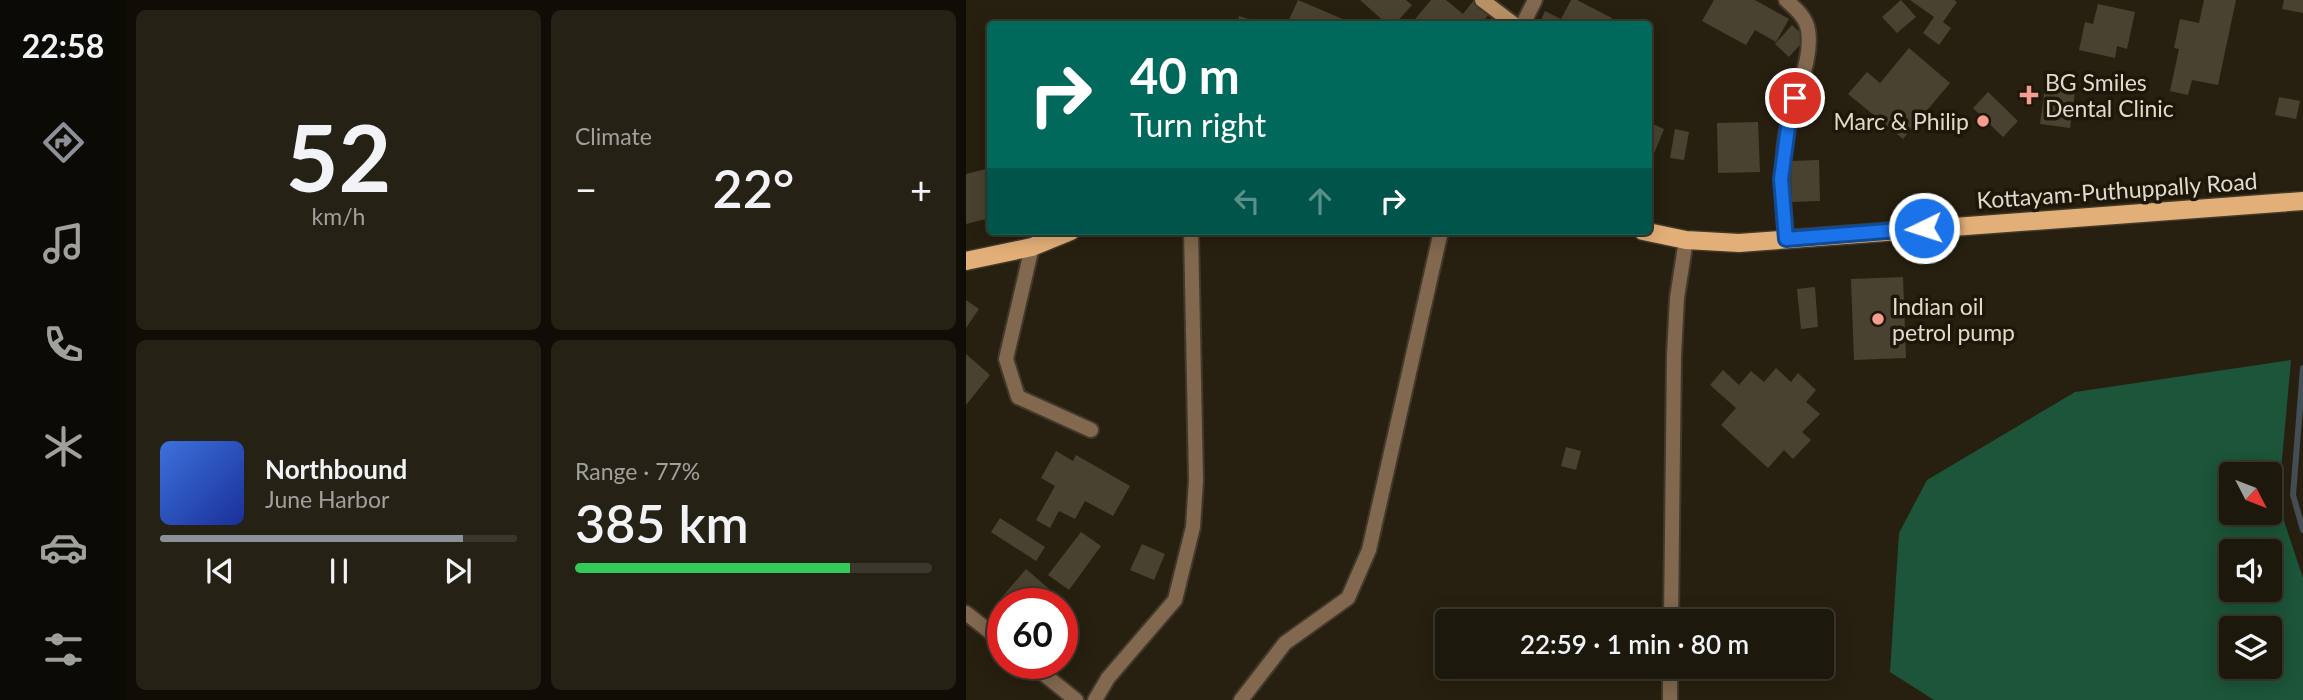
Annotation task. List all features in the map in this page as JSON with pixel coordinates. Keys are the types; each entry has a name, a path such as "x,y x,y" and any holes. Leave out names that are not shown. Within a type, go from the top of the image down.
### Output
{"main road":[{"name":"Kottayam-Puthuppally Road","path":"1652,233 1686,240 1739,243 2303,201"},
{"path":"966,261 1032,247 1061,235"}],"street":[{"path":"1482,0 1510,21"},
{"path":"1524,21 1535,0"},
{"path":"1786,0 1800,13 1808,30 1807,54 1789,120 1781,179 1786,239"},
{"path":"1095,700 1108,678 1175,600 1193,527 1196,480 1191,235"},
{"path":"1241,700 1285,643 1348,598 1368,550 1440,235"},
{"path":"1671,609 1674,355 1677,298 1686,240"},
{"path":"1032,247 1006,359 1018,397 1091,430"},
{"path":"966,613 987,629"},
{"path":"1050,679 1076,700"},
{"path":"1670,679 1670,700"}],"green space":[{"path":"2291,360 2282,462 2219,462 2219,525 2282,525 2282,515 2303,578 2303,700 1934,700 1890,672 1899,533 1927,480 2075,392"}],"building":[{"path":"1298,0 1345,20 1344,21 1288,21"},
{"path":"1360,0 1406,0 1412,5 1398,21 1384,21"},
{"path":"1431,0 1446,0 1463,14 1474,0 1490,13 1483,21 1414,21"},
{"path":"1571,0 1577,0 1612,18 1610,21 1540,21 1545,11 1561,19"},
{"path":"1714,0 1755,0 1789,19 1776,42 1755,30 1746,45 1702,21"},
{"path":"1901,0 1916,17 1897,33 1882,17"},
{"path":"1910,0 1957,2 1943,22 1951,28 1939,45 1923,33 1934,17"},
{"path":"2204,0 2236,0 2218,85 2192,80 2188,95 2170,91 2179,49 2174,48 2180,19 2199,23"},
{"path":"2284,0 2303,0 2303,13 2282,9"},
{"path":"2098,4 2135,12 2127,49 2117,46 2115,58 2079,50 2085,22 2093,24"},
{"path":"1239,16 1256,21 1238,21"},
{"path":"1792,25 1806,38 1789,57 1775,44"},
{"path":"1909,48 1950,83 1903,139 1848,94 1867,72 1880,83"},
{"path":"2045,87 2075,92 2070,128 2040,124"},
{"path":"1988,92 2018,121 2003,137 1973,108"},
{"path":"2279,97 2300,101 2296,119 2275,115"},
{"path":"1758,122 1760,172 1718,173 1717,123"},
{"path":"1652,124 1664,129 1652,159"},
{"path":"1675,129 1689,132 1684,160 1670,158"},
{"path":"1819,160 1820,201 1791,202 1790,161"},
{"path":"987,169 987,219 966,224 966,174"},
{"name":"Indian oil petrol pump","path":"1903,277 1906,358 1854,360 1851,279"},
{"path":"1815,287 1818,327 1801,329 1797,289"},
{"path":"966,300 979,309 966,328"},
{"path":"966,354 990,375 966,405"},
{"path":"1776,368 1791,382 1798,373 1816,390 1806,402 1820,414 1802,432 1811,440 1793,459 1784,450 1768,468 1721,425 1736,408 1710,385 1723,370 1739,385 1751,371 1764,382"},
{"path":"1566,447 1581,451 1576,470 1561,466"},
{"path":"1056,451 1073,461 1076,455 1130,486 1113,516 1085,501 1075,519 1059,511 1050,528 1036,520 1055,486 1041,478"},
{"path":"1000,518 1045,547 1036,561 991,532"},
{"path":"1081,532 1101,546 1070,588 1066,588 1048,575"},
{"path":"1142,544 1165,554 1154,580 1130,570"},
{"path":"1026,569 1048,588 1010,588"}],"waterway":[{"path":"2303,368 2293,495 2303,530"}],"place":[{"name":"BG Smiles Dental Clinic","path":"2029,95"},
{"name":"Marc & Philip","path":"1983,121"},
{"name":"Indian oil petrol pump","path":"1878,319"}],"route":[{"path":"1795,98 1789,120 1781,179 1786,239 1924,228"}]}
